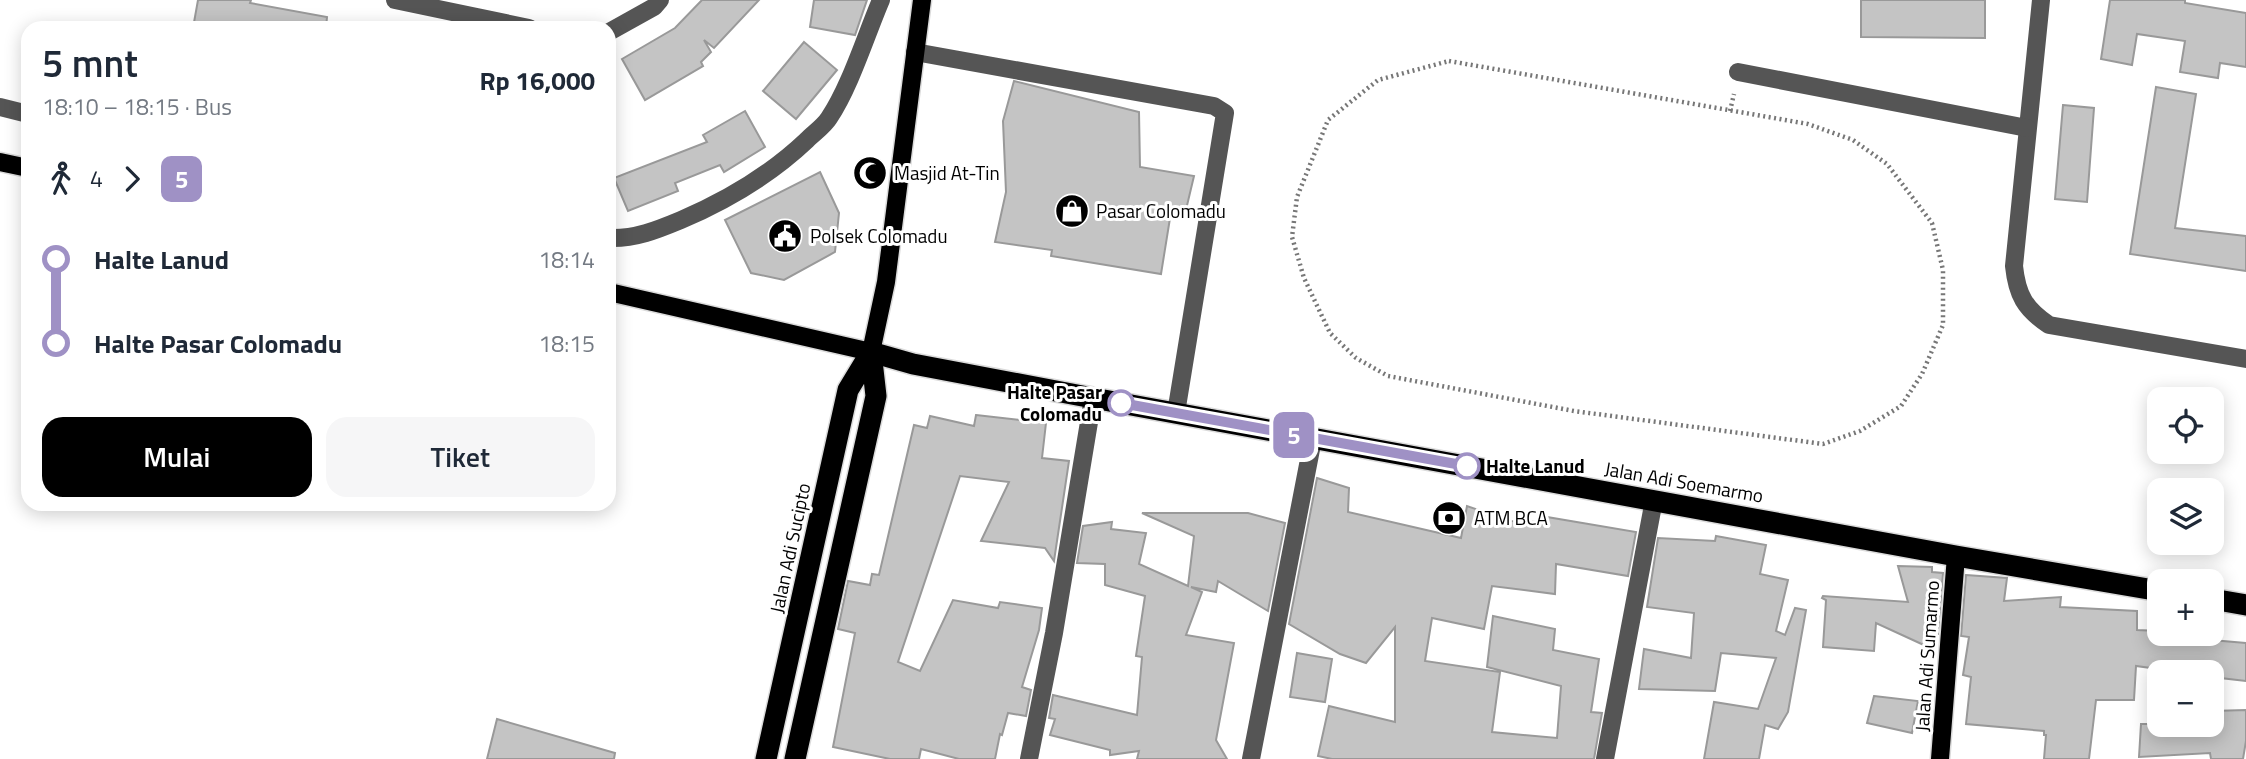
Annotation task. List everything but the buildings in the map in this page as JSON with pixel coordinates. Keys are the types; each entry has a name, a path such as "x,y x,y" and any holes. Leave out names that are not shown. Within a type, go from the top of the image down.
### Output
{"highway":[{"name":"Jalan Adi Soemarmo","path":"871,352 913,364 1313,439 1956,556 2147,588"},
{"name":"Jalan Adi Sucipto","path":"766,759 848,390 871,352"},
{"name":"Jalan Adi Sucipto","path":"795,759 876,396 871,352"},
{"path":"2224,601 2246,605"}],"main road":[{"name":"Jalan Adi Sucipto","path":"871,352 886,282 922,0"},
{"path":"0,162 21,166"},
{"path":"616,294 871,352"},
{"name":"Jalan Adi Sumarmo","path":"1940,759 1956,556"}],"street":[{"path":"396,0 441,20"},
{"path":"616,28 654,7 660,0"},
{"path":"616,239 651,232 722,202 747,188 789,157 828,120 840,99 881,0"},
{"path":"2041,0 2014,267 2016,285 2023,301 2035,315 2049,325 2246,359"},
{"path":"915,52 1214,106 1225,113 1175,413"},
{"path":"1738,72 2027,128"},
{"path":"0,107 21,112"},
{"path":"1029,759 1055,633 1093,398"},
{"path":"1251,759 1313,439"},
{"path":"1605,759 1654,500"}],"path":[{"path":"1449,61 1808,124 1853,140 1887,164 1932,223 1943,270 1943,325 1922,374 1900,405 1860,431 1823,444 1574,411 1388,376 1356,358 1330,333 1304,278 1292,237 1297,197 1328,120 1378,80 1449,61"}],"bus line":[{"name":"5","path":"1121,403 1467,466"}],"place":[{"name":"Masjid At-Tin","path":"870,173"},
{"name":"Pasar Colomadu","path":"1072,211"},
{"name":"Polsek Colomadu","path":"785,236"},
{"name":"Halte Pasar Colomadu","path":"1121,403"},
{"name":"Halte Lanud","path":"1467,466"},
{"name":"ATM BCA","path":"1449,518"}]}
